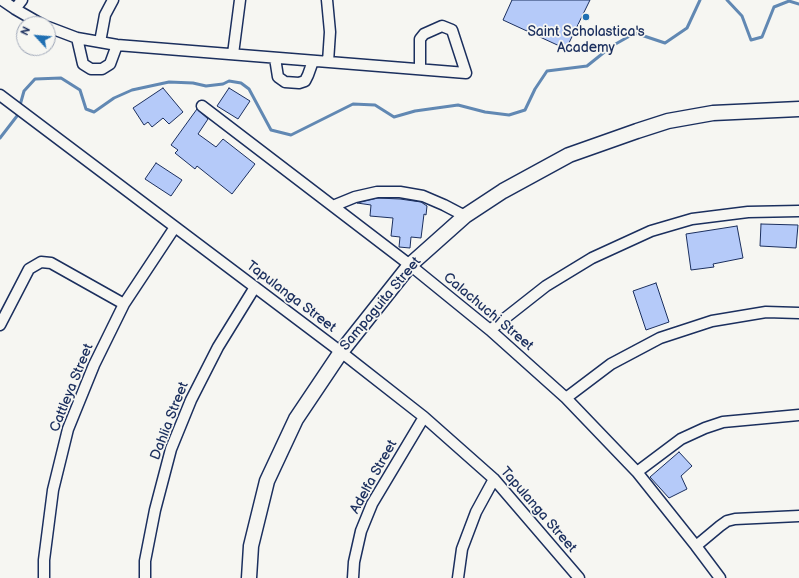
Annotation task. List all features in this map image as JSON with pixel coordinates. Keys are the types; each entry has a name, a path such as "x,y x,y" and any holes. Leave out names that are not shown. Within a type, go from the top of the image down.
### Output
{"street":[{"path":"2,0 27,16"},
{"path":"15,9 22,0"},
{"path":"100,42 105,14 113,0"},
{"path":"233,54 240,0"},
{"path":"327,0 330,32 328,62"},
{"path":"56,30 77,38 117,45 466,73 452,30 442,26 424,34 420,39 420,69"},
{"path":"77,38 83,64 91,69 102,69 110,64 117,45"},
{"path":"275,58 278,77 285,82 299,83 305,81 313,61"},
{"name":"Tapulanga Street","path":"1,98 19,109 95,168 341,352 424,417 494,479 579,578"},
{"name":"Calachuchi Street","path":"202,106 410,265 490,330 566,398 637,472 720,578"},
{"name":"Sampaguita Street","path":"249,578 251,546 267,481 296,419 341,352 410,265 465,216 503,191 569,155 636,131 668,121 712,113 799,108"},
{"path":"333,206 362,195 377,192 400,192 423,196 465,216"},
{"path":"490,330 546,286 592,258 652,231 699,218 748,212 799,211"},
{"name":"Cattleya Street","path":"44,578 44,560 53,490 68,429 94,365 124,304 175,227"},
{"path":"1,320 29,269 41,262 51,263 124,304"},
{"name":"Dahlia Street","path":"145,578 146,561 155,510 171,449 191,400 218,347 255,287"},
{"path":"566,398 611,364 660,338 712,321 766,312 799,313"},
{"path":"637,472 681,439 705,428 723,422 799,415"},
{"name":"Adelfa Street","path":"353,578 354,562 361,531 372,504 424,417"},
{"path":"458,578 462,548 476,512 494,479"},
{"path":"696,546 720,526 731,520 799,516"}],"building":[{"path":"512,0 590,0 566,49 503,20"},
{"path":"163,88 183,112 169,124 163,118 152,127 148,122 144,125 133,108"},
{"path":"229,88 250,101 238,119 217,106"},
{"path":"197,109 208,119 198,134 216,147 223,139 255,164 232,194 197,166 195,169 175,153 178,150 171,145"},
{"path":"156,163 182,180 171,196 145,179"},
{"path":"378,198 421,202 427,206 426,215 424,214 421,238 411,237 410,248 399,247 400,237 391,236 393,218 370,216 371,205 357,203"},
{"path":"761,224 798,225 796,248 760,246"},
{"path":"737,226 743,258 713,264 714,267 691,270 686,234"},
{"path":"656,283 669,322 646,330 633,291"},
{"path":"679,452 692,466 681,476 687,489 669,498 650,477"}],"waterway":[{"path":"0,138 17,116 24,91 35,79 61,78 80,90 86,109 94,112 114,98 132,90 169,82 193,83 206,86 223,84 229,81 241,83 249,89 271,130 291,135 353,104 375,105 394,117 415,111 458,105 485,112 509,115 525,110 535,89 547,71 587,66 612,46 635,33 665,43 687,28 700,0"},
{"path":"727,0 742,16 751,40 762,37 774,7 789,1 799,4"}],"place":[{"name":"Saint Scholastica's Academy","path":"586,17"}]}
